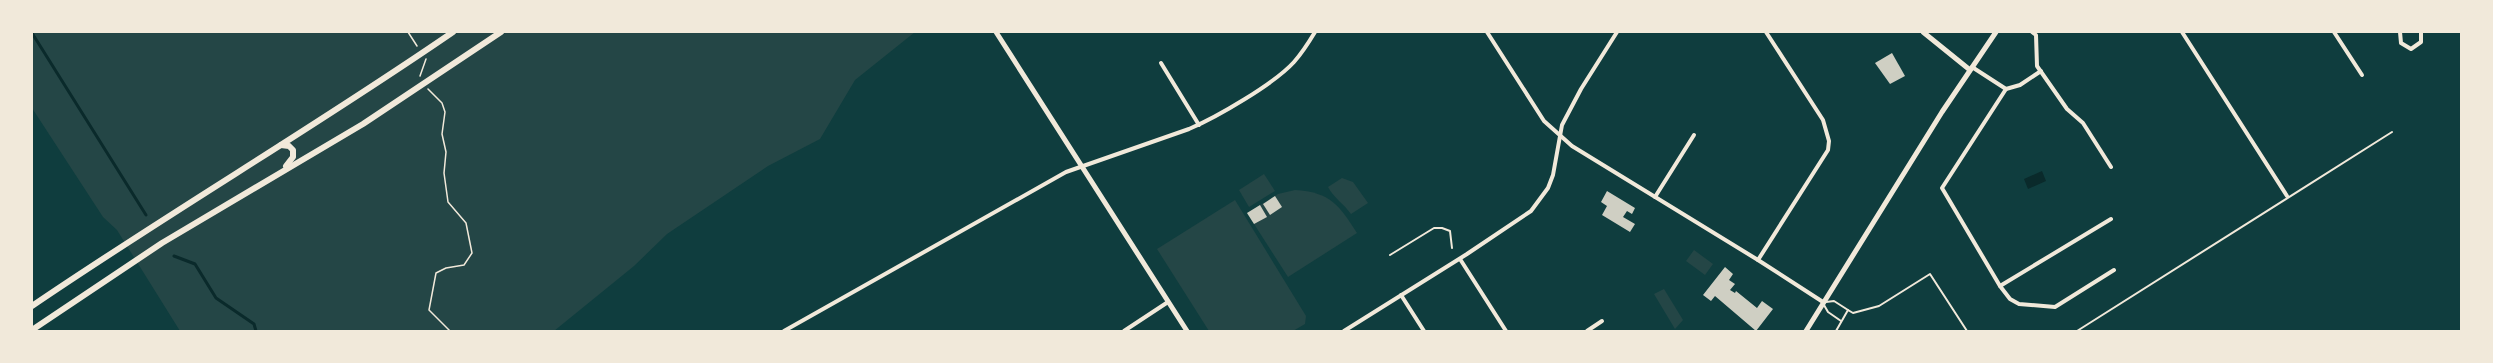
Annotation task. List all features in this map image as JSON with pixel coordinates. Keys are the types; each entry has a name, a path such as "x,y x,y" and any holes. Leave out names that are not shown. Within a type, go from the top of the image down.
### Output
{"main road":[{"path":"32,306 121,246 350,102 452,32"},
{"path":"32,330 150,251 283,170 364,124 501,32"},
{"path":"281,145 291,148 294,153 291,160 283,170"}],"street":[{"path":"996,32 1187,331"},
{"path":"784,331 1021,196 1081,165 1199,125 1283,72 1294,62 1315,32"},
{"path":"1487,32 1544,121 1572,146 1758,260 1822,302"},
{"path":"1344,331 1460,259 1522,218 1538,203 1553,175 1562,125 1581,89 1617,32"},
{"path":"1758,260 1828,150 1829,141 1823,120 1766,32"},
{"path":"1923,32 1971,68 2006,89"},
{"path":"1806,331 1822,302 1971,68 1996,32"},
{"path":"2032,32 2036,35 2037,66 2067,109 2082,123 2110,167"},
{"path":"2182,32 2287,196"},
{"path":"2334,32 2362,75"},
{"path":"2400,32 2401,43 2411,48 2421,42 2421,32"},
{"path":"1161,63 1199,125"},
{"path":"2041,72 2020,85 2006,89 1942,188 2000,286 2010,299 2018,304 2056,307 2114,270"},
{"path":"1654,197 1694,135"},
{"path":"2000,286 2111,219"},
{"path":"1460,259 1506,331"},
{"path":"1401,295 1424,331"},
{"path":"1124,331 1168,302"},
{"path":"1587,331 1602,321"}],"lane":[{"path":"2077,331 2287,196 2392,132"},
{"path":"1390,255 1434,228 1442,228 1450,231 1452,248"},
{"path":"1841,321 1828,312 1822,302 1834,301 1853,313 1879,306 1930,274 1967,331"},
{"path":"1836,331 1848,310"}],"path":[{"path":"408,32 417,45"},
{"path":"422,80 420,74 426,58"},
{"path":"428,89 442,103 445,112 442,134 446,152 444,173 448,202 466,223 472,253 464,265 446,268 436,274 431,291 429,310 450,331"}],"shaded area":[{"path":"32,32 915,32 855,80 820,139 768,166 667,234 634,266 554,331 180,331 117,230 103,217 32,108"},
{"path":"2042,171 2046,181 2028,189 2024,179"},
{"path":"1264,174 1275,191 1249,207 1239,190"},
{"path":"1342,178 1353,182 1368,203 1351,214 1328,187"},
{"path":"1295,190 1307,191 1325,197 1339,208 1357,233 1288,277 1247,213 1278,194"},
{"path":"1235,200 1306,316 1305,324 1293,331 1209,331 1157,249"},
{"path":"1694,250 1713,264 1705,275 1686,261"},
{"path":"1664,289 1683,320 1675,329 1654,294"}],"building":[{"path":"1892,53 1905,76 1890,84 1875,63"},
{"path":"1607,191 1635,208 1632,214 1627,211 1623,217 1635,224 1630,232 1602,215 1607,206 1601,202"},
{"path":"1275,196 1282,207 1270,215 1263,204"},
{"path":"1260,205 1267,217 1254,224 1247,213"},
{"path":"1725,267 1733,274 1729,280 1735,284 1730,290 1735,293 1736,291 1757,308 1762,301 1773,309 1756,331 1715,296 1711,301 1703,295"}],"waterway":[{"path":"32,33 146,215"},
{"path":"174,256 195,264 216,298 254,324 256,331"}]}
